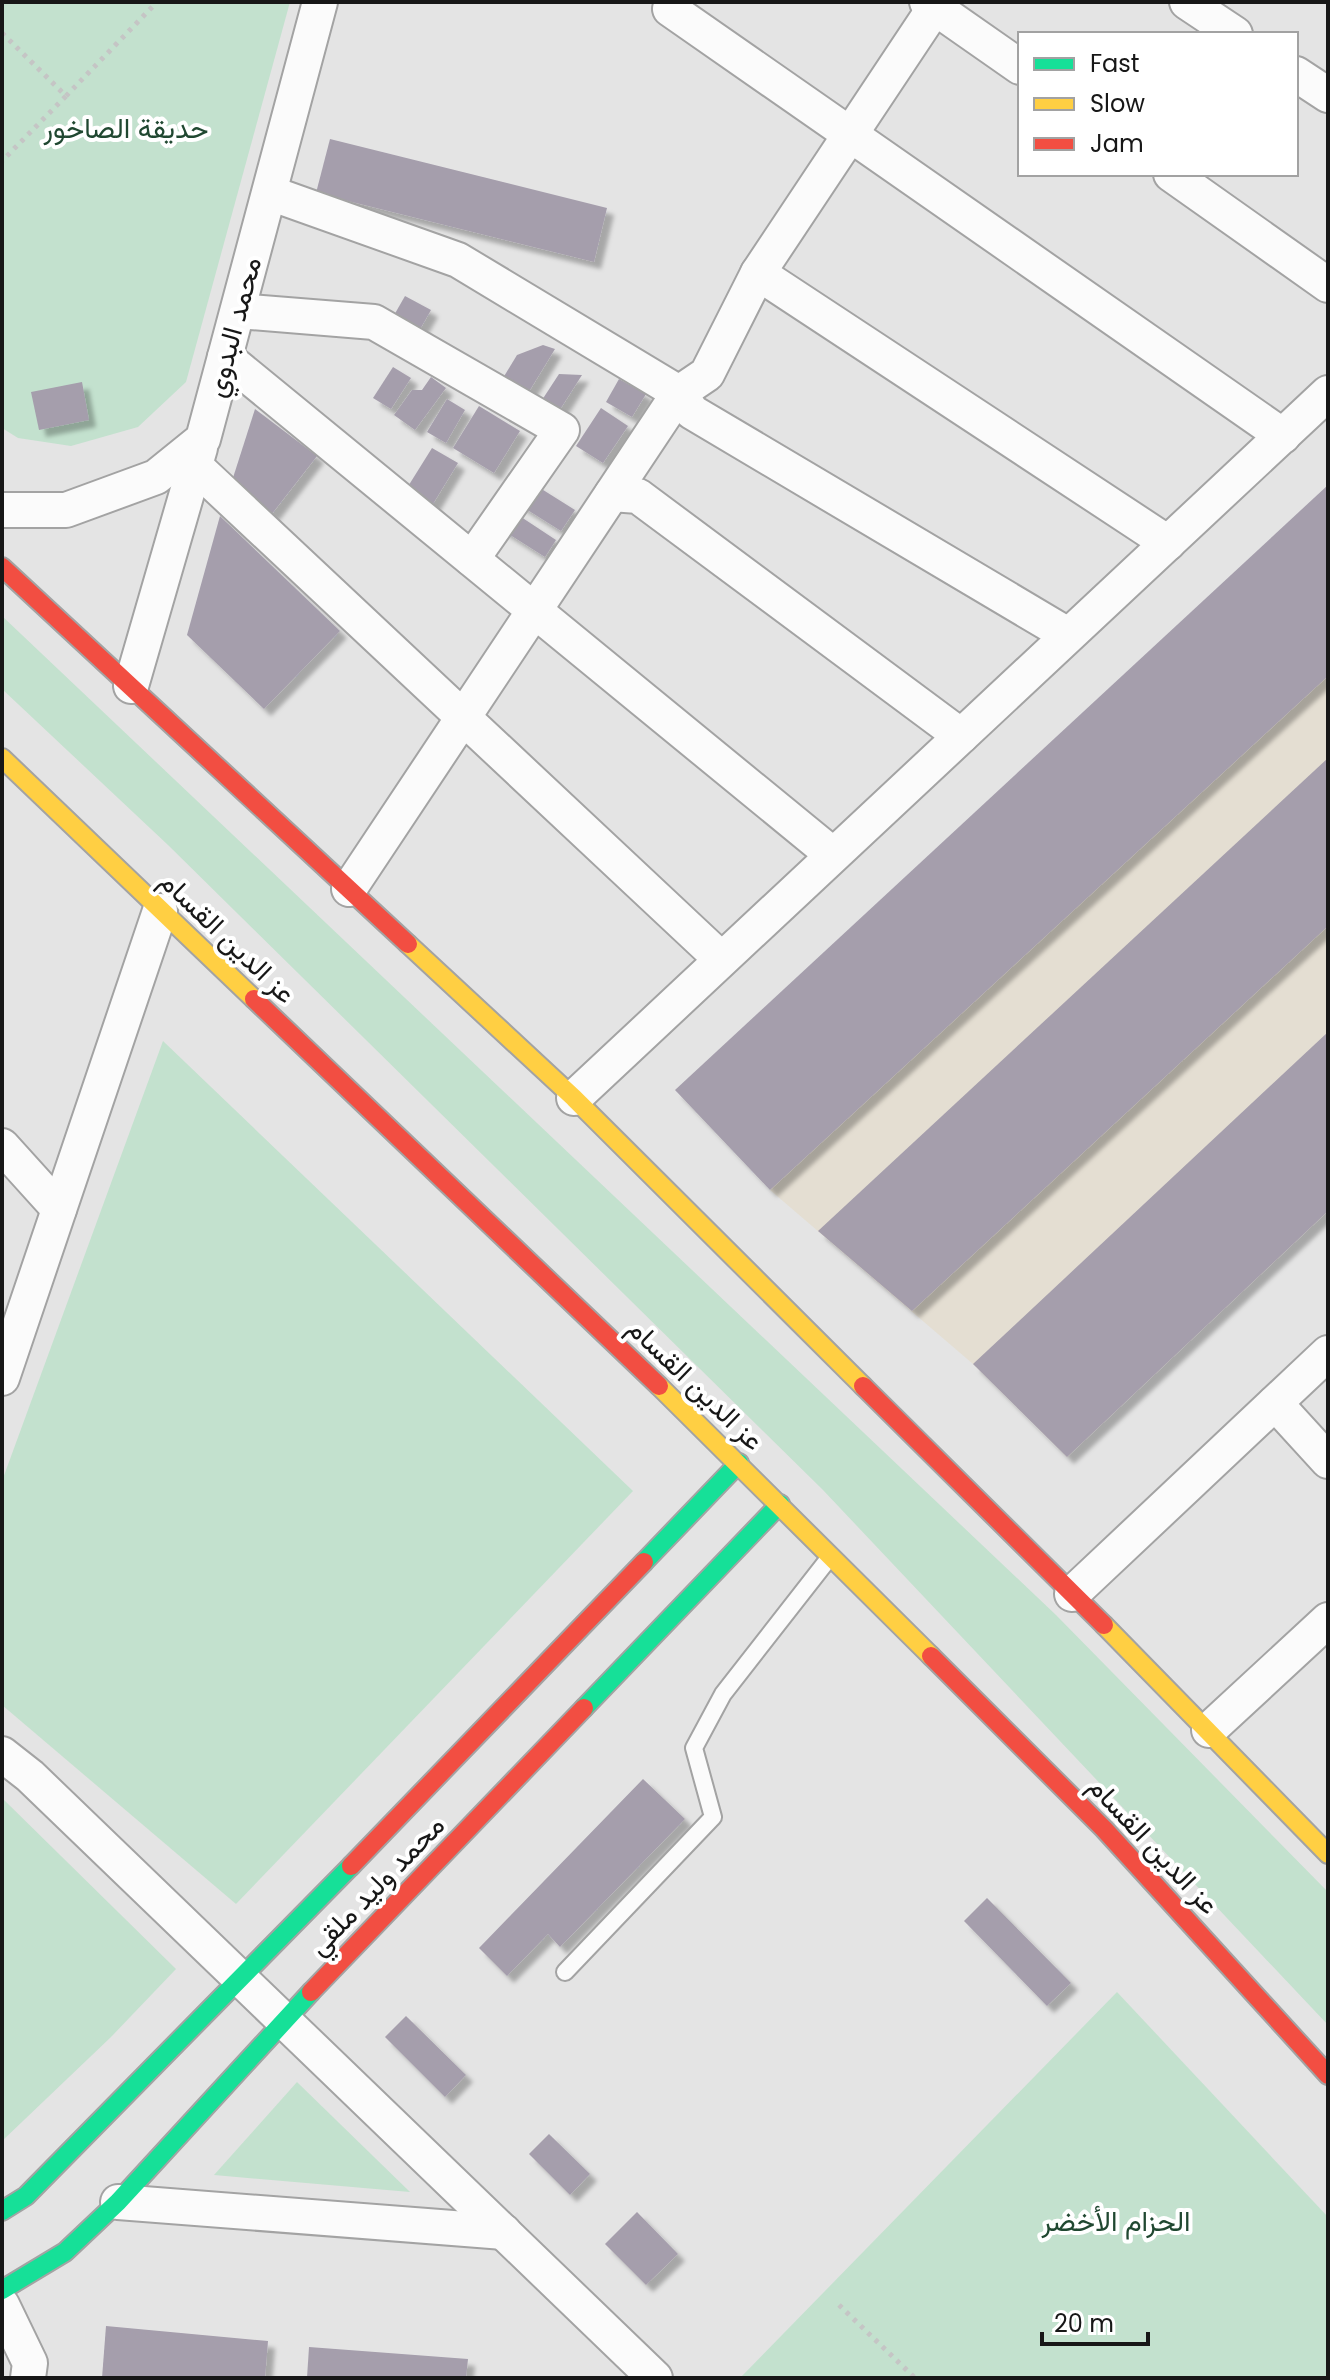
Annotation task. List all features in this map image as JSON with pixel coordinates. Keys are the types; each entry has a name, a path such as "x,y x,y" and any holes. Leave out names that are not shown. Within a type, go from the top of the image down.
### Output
{"main road":[{"path":"2,567 574,1098 1209,1730 1328,1854"},
{"name":"عز الدين القسام","path":"2,758 739,1463 1104,1829 1328,2075"},
{"name":"محمد وليد ملقي","path":"2,2211 26,2196 242,1979 739,1463"},
{"name":"محمد وليد ملقي","path":"2,2290 65,2252 118,2202 284,2020 780,1504"}],"street":[{"name":"محمد البدوي","path":"131,686 199,453 320,2"},
{"path":"1187,2 1232,32"},
{"path":"349,889 679,393 707,374 758,273 931,5 1018,66"},
{"path":"670,9 1283,436"},
{"path":"1298,75 1328,95"},
{"path":"1174,176 1328,285"},
{"path":"270,193 458,260 679,393 692,412 1068,635"},
{"path":"758,273 1168,543"},
{"path":"238,311 374,322 562,430 472,559"},
{"path":"225,357 833,855"},
{"path":"574,1098 1328,393"},
{"path":"2,510 66,510 156,477 199,453 463,718 721,959"},
{"path":"612,494 638,496 961,736"},
{"path":"2,1378 160,911"},
{"path":"2,1146 59,1209"},
{"path":"1072,1594 1328,1353"},
{"path":"1275,1403 1328,1461"},
{"path":"1209,1730 1328,1620"},
{"path":"2,1754 30,1776 655,2378"},
{"path":"118,2202 504,2232"},
{"path":"2,2305 30,2363 28,2378"}],"lane":[{"path":"565,1972 713,1817 694,1748 723,1694 831,1556"}],"path":[{"path":"2,161 157,2"},
{"path":"2,33 66,96"},
{"path":"839,2305 915,2378"}],"shaded area":[{"path":"1328,485 1328,1211 1067,1457 973,1364 770,1190"}],"green space":[{"name":"حديقة الصاخور","path":"2,2 290,2 186,382 138,427 71,446 18,438 2,428"},
{"path":"2,616 1056,1615 1328,1892 1328,2025 823,1490 168,845 2,689"},
{"path":"163,1041 633,1491 236,1904 2,1705 2,1481"},
{"path":"2,1798 176,1969 111,2037 2,2141"},
{"name":"الحزام الأخضر","path":"1117,1992 1328,2217 1328,2378 740,2378"},
{"path":"297,2082 410,2192 214,2175"}],"building":[{"path":"330,139 607,208 594,262 316,193"},
{"path":"405,296 431,310 419,331 393,317"},
{"path":"543,345 555,349 522,403 497,388 517,355"},
{"path":"393,367 411,378 391,409 373,398"},
{"path":"559,374 582,375 559,411 542,400"},
{"path":"431,377 446,388 415,430 394,415 412,390 422,390"},
{"path":"619,379 646,394 632,417 606,402"},
{"path":"82,382 89,420 39,430 31,392"},
{"path":"447,399 465,410 446,443 427,432"},
{"path":"479,406 520,431 494,473 453,448"},
{"path":"601,408 628,426 603,463 576,446"},
{"path":"255,409 317,456 271,515 231,484"},
{"path":"432,448 458,463 428,512 402,496"},
{"path":"532,483 575,510 561,531 518,504"},
{"path":"1328,485 1328,676 770,1190 675,1090"},
{"path":"512,511 556,540 545,557 496,526"},
{"path":"220,516 340,631 264,709 187,635"},
{"path":"1328,758 1328,926 912,1311 818,1231"},
{"path":"1328,1032 1328,1211 1067,1457 973,1364"},
{"path":"643,1779 685,1819 560,1947 548,1934 507,1976 479,1948"},
{"path":"987,1898 1071,1983 1047,2006 964,1921"},
{"path":"406,2016 466,2075 445,2097 385,2037"},
{"path":"549,2134 590,2174 570,2195 529,2154"},
{"path":"637,2212 678,2254 646,2285 605,2244"},
{"path":"106,2326 268,2341 265,2378 102,2378"},
{"path":"309,2347 468,2359 466,2378 307,2378"}],"traffic: fast":[{"path":"644,1562 739,1463"},
{"path":"584,1708 780,1504"},
{"path":"2,2211 26,2196 351,1866"},
{"path":"2,2290 65,2252 118,2202 311,1992"}],"traffic: slow":[{"path":"2,758 254,999"},
{"path":"408,944 574,1098 863,1386"},
{"path":"659,1386 931,1656"},
{"path":"1104,1625 1328,1854"}],"traffic: jam":[{"path":"2,567 408,944"},
{"path":"254,999 659,1386"},
{"path":"863,1386 1104,1625"},
{"path":"351,1866 644,1562"},
{"path":"931,1656 1104,1829 1328,2075"},
{"path":"311,1992 584,1708"}]}
